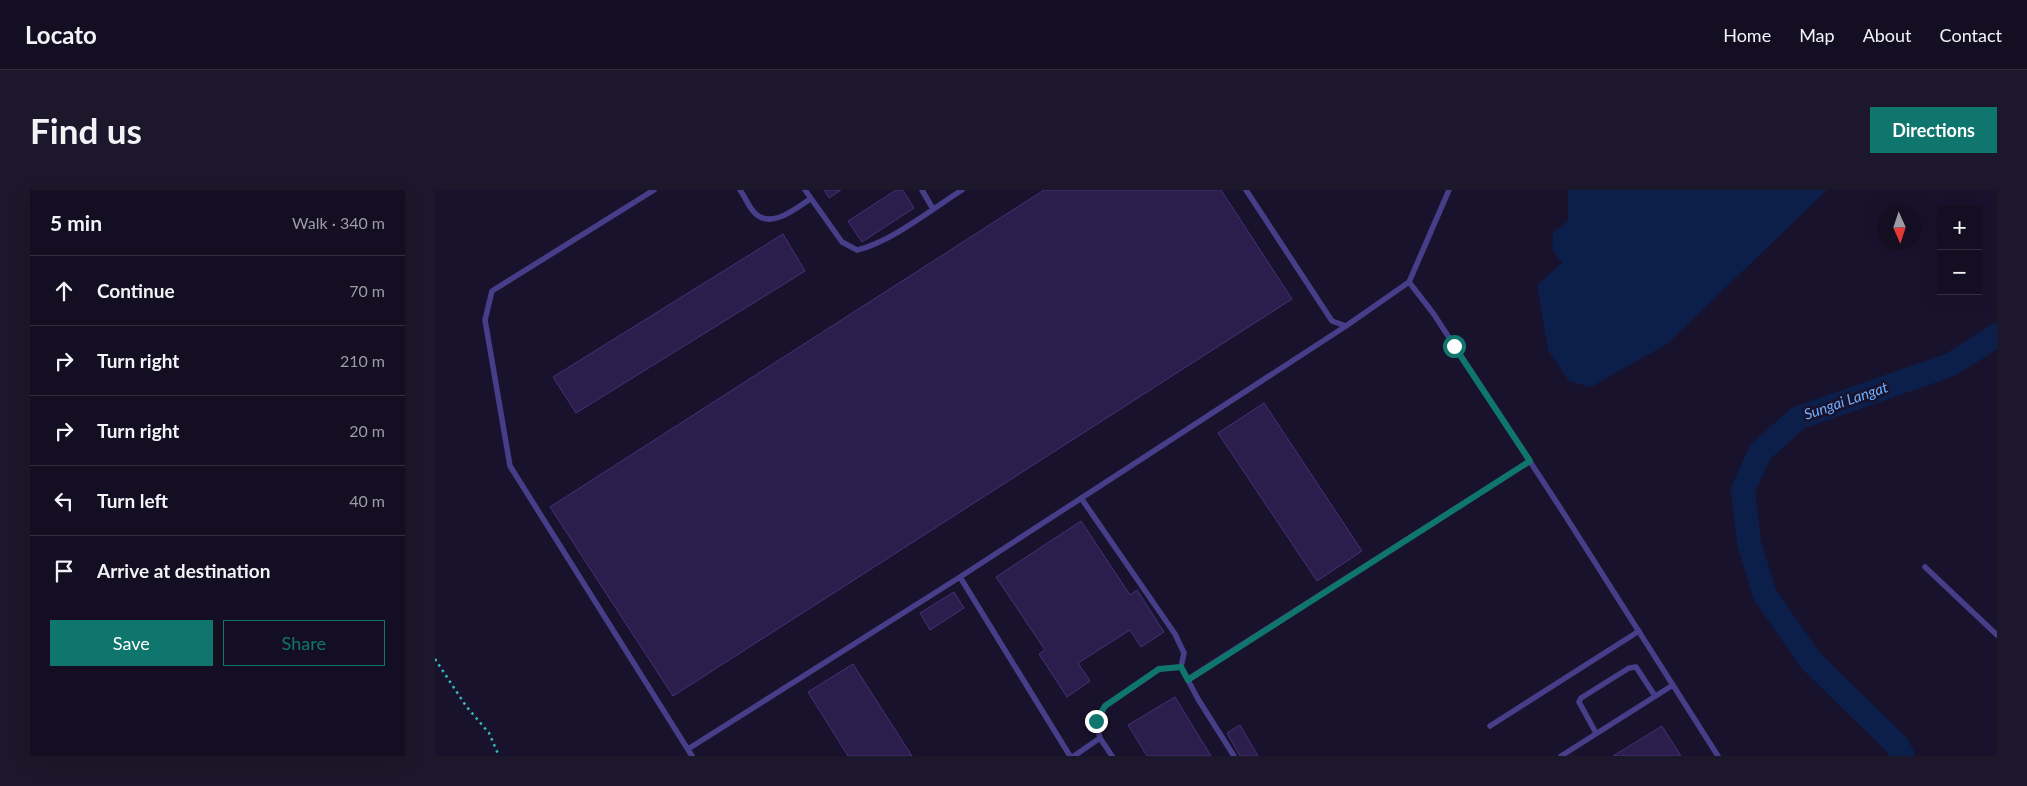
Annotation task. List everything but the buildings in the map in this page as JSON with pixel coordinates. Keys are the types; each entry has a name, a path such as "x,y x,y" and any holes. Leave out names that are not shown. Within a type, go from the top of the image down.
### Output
{"lane":[{"path":"654,190 492,291 485,320 510,466 692,756"},
{"path":"741,190 755,213 766,219 783,217 811,199"},
{"path":"805,190 842,242 857,250 868,248 889,237 962,190"},
{"path":"922,190 933,209"},
{"path":"1245,190 1332,321 1347,326"},
{"path":"688,749 959,577 1347,326 1409,282 1449,190"},
{"path":"1409,282 1433,314 1530,461 1718,756"},
{"path":"1188,680 1530,461"},
{"path":"1081,498 1175,634 1184,653 1181,667 1234,756"},
{"path":"1925,567 1997,635"},
{"path":"959,577 1070,756"},
{"path":"1490,726 1639,631"},
{"path":"1112,756 1100,738 1096,721 1105,706 1159,669 1181,667"},
{"path":"1596,733 1581,707 1579,702 1581,698 1629,668 1636,667 1655,696"},
{"path":"1561,756 1673,685"},
{"path":"1074,756 1100,738"}],"path":[{"path":"435,659 466,706 489,733 499,756"}],"water":[{"path":"1568,190 1827,190 1667,344 1591,387 1569,381 1548,350 1537,285 1562,263 1552,249 1553,232 1568,221"}],"waterway":[{"name":"Sungai Langat","path":"1903,756 1898,746 1811,661 1765,595 1749,543 1743,490 1760,452 1798,418 1950,365 1997,335"}],"route":[{"path":"1096,721 1105,706 1159,669 1181,667 1188,680 1530,461 1454,346"}]}
